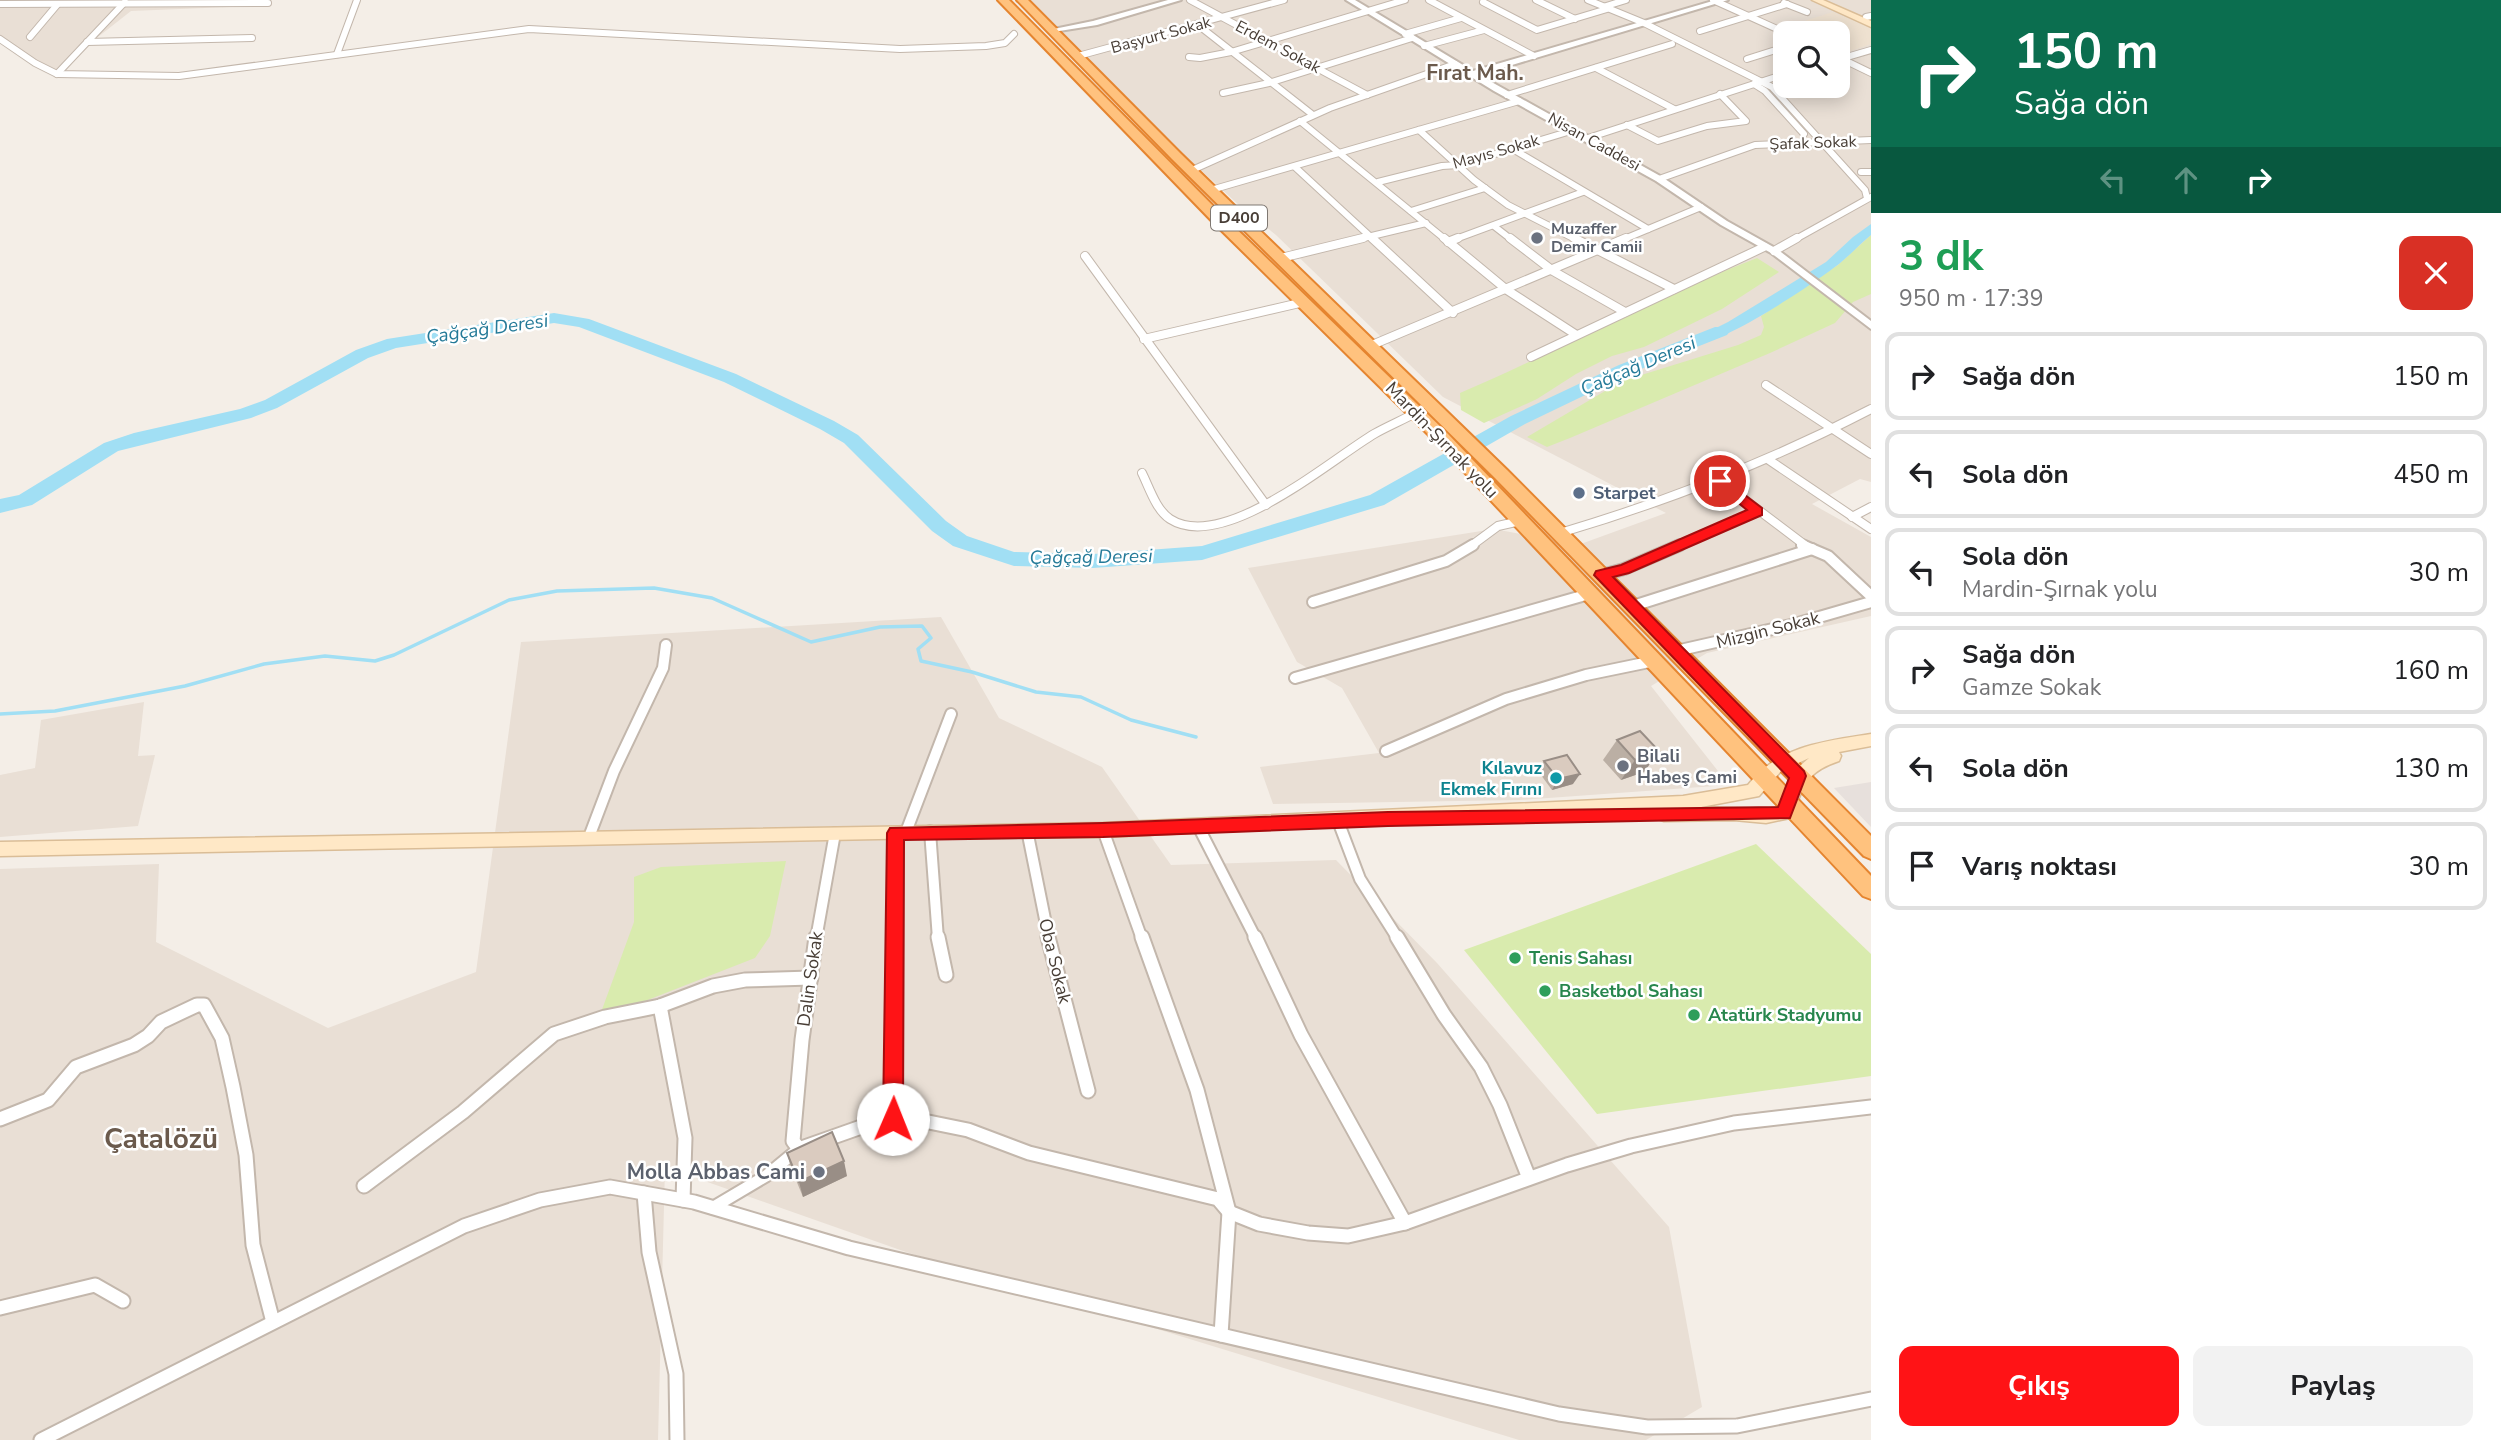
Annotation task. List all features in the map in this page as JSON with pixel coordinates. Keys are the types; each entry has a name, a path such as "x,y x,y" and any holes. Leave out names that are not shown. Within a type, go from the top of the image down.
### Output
{"highway":[{"name":"Mardin-Şırnak yolu","path":"1003,0 1417,412 1871,890"},
{"name":"Mardin-Şırnak yolu","path":"1022,0 1190,170 1460,432 1871,850"}],"main road":[{"path":"1816,0 1870,19"},
{"path":"1825,0 1870,19"},
{"path":"0,849 1103,830 1388,819 1683,803 1753,791 1762,775 1783,760 1818,749 1871,740"},
{"path":"1388,819 1784,814 1798,776 1816,761 1871,747"}],"street":[{"path":"337,54 357,0"},
{"path":"1052,30 1094,23 1177,0"},
{"name":"Erdem Sokak","path":"1190,0 1367,95"},
{"name":"Başyurt Sokak","path":"1078,56 1284,0"},
{"name":"Nisan Caddesi","path":"1350,0 1507,95 1659,179 1774,251 1871,326"},
{"path":"1189,57 1200,58 1231,52 1405,0"},
{"path":"1429,0 1534,56"},
{"path":"1491,0 1483,2 1537,30 1626,0"},
{"path":"1536,0 1575,19"},
{"path":"1588,0 1763,85 1821,142 1865,190 1869,198"},
{"path":"1777,0 1807,12"},
{"path":"1472,74 1718,1 1773,27"},
{"path":"57,74 125,2"},
{"path":"0,4 268,3"},
{"path":"1700,31 1787,4"},
{"path":"30,37 57,5"},
{"path":"1223,93 1269,83 1461,18"},
{"path":"1637,23 1672,44 1753,83 1763,85 1773,81"},
{"path":"1198,25 1313,115"},
{"path":"0,38 29,57 40,68 57,74 179,76 528,29 900,49 1005,43 1014,34"},
{"path":"1424,46 1484,30"},
{"path":"87,42 252,38"},
{"path":"1507,95 1672,44"},
{"path":"1850,57 1871,50"},
{"path":"1747,59 1773,51"},
{"path":"1190,170 1313,115 1455,64"},
{"path":"1850,64 1871,73"},
{"path":"1596,68 1674,109"},
{"path":"1588,138 1753,83"},
{"path":"1763,85 1857,191 1869,198"},
{"path":"1627,125 1658,141 1707,125 1746,121 1720,94"},
{"path":"1211,190 1519,101"},
{"path":"1300,121 1343,153 1507,290 1575,334"},
{"path":"1419,130 1485,188 1525,215 1674,289"},
{"name":"Mayıs Sokak","path":"1377,182 1442,166 1459,165 1574,130"},
{"name":"Şafak Sokak","path":"1659,179 1755,145 1871,139"},
{"path":"1511,148 1648,229"},
{"path":"1295,167 1452,313"},
{"path":"1861,172 1871,172"},
{"path":"1411,211 1485,188"},
{"path":"1448,242 1583,192"},
{"path":"1774,251 1869,198"},
{"path":"1372,345 1553,271 1683,212 1701,207"},
{"path":"1281,258 1426,223"},
{"path":"1494,226 1553,271 1625,312"},
{"path":"1531,357 1764,247"},
{"path":"1085,256 1266,505"},
{"path":"1144,339 1304,302"},
{"path":"1766,385 1871,454"},
{"path":"1560,533 1640,510 1720,481 1769,460 1871,409"},
{"path":"1142,473 1168,518 1179,524 1209,527 1266,505 1374,434 1417,412"},
{"path":"1769,460 1871,529"},
{"path":"1720,481 1798,543 1828,556 1871,596"},
{"path":"1852,517 1871,507"},
{"path":"1602,575 1624,569 1758,511"},
{"path":"1313,602 1447,561 1462,554 1498,526 1520,521"},
{"path":"1633,606 1812,549"},
{"path":"1295,678 1589,594"},
{"name":"Mizgin Sokak","path":"1676,651 1860,607 1871,602"},
{"path":"589,837 614,771 663,668 666,645"},
{"path":"1387,751 1506,699 1586,675 1654,661"},
{"path":"893,1119 901,832 951,714"},
{"path":"1338,821 1360,879 1420,972 1444,1015 1481,1067 1500,1105 1529,1178"},
{"path":"1198,826 1239,902 1301,1035 1405,1223"},
{"name":"Oba Sokak","path":"1027,830 1051,951 1088,1091"},
{"path":"1103,830 1196,1090 1229,1212 1221,1335"},
{"path":"930,831 937,932 946,975"},
{"name":"Dalin Sokak","path":"799,1149 793,1141 802,1040 819,916 835,833"},
{"path":"364,1186 463,1112 554,1034 605,1017 660,1006 713,986 745,980 811,978"},
{"path":"0,1119 48,1100 76,1067 134,1045 148,1037 161,1022 197,1004 204,1005 222,1038 233,1087 246,1155 253,1245 273,1322"},
{"path":"660,1006 685,1138 683,1200"},
{"path":"712,1208 765,1176 799,1149 881,1120 909,1118 968,1130 1029,1153 1218,1199 1229,1212 1259,1224 1308,1233 1348,1236 1405,1223 1529,1178 1631,1146 1734,1124 1871,1107"},
{"path":"41,1440 464,1226 551,1198 610,1188 683,1200 849,1248 1559,1414 1647,1427 1737,1426 1871,1399"},
{"path":"644,1193 649,1252 676,1374 677,1440"},
{"path":"0,1308 94,1285 123,1301"}],"shaded area":[{"path":"0,0 270,0 254,6 131,11 56,70 0,41"},
{"path":"1024,0 1871,0 1871,482 1860,479 1812,504 1871,537 1871,616 1707,653 1651,686 1729,785 1520,800 1273,804 1260,767 1379,753 1342,688 1297,662 1248,568 1494,529 1578,545 1666,513 1443,397 1276,235 1241,207 1128,103"},
{"path":"1833,12 1871,28 1871,44 1850,51 1850,21 1804,21"},
{"path":"941,617 999,718 1102,767 1171,865 1336,860 1437,963 1669,1227 1702,1407 1646,1440 1519,1440 906,1252 665,1167 658,1440 0,1440 0,869 159,864 156,942 328,1028 476,972 521,642"},
{"path":"144,702 138,756 155,755 138,826 0,837 0,775 35,768 41,720"},
{"path":"1871,782 1871,827 1834,788"}],"green space":[{"path":"1871,235 1871,294 1853,302 1835,323 1547,447 1527,437 1622,381 1738,345 1761,335 1764,327 1761,316 1838,265"},
{"path":"1757,258 1779,272 1722,309 1644,347 1612,356 1576,374 1537,399 1484,423 1461,410 1460,393"},
{"name":"Atatürk Stadyumu","path":"1756,844 1871,954 1871,1076 1597,1114 1464,950"},
{"path":"786,861 770,936 755,958 640,1003 600,1015 634,922 634,877 661,867"}],"water":[{"path":"1871,224 1871,235 1839,264 1810,285 1723,336 1693,343 1692,340 1728,322 1826,262"}],"building":[{"path":"1640,731 1659,751 1635,760 1617,740"},
{"path":"1567,755 1580,774 1558,779 1544,761"},
{"path":"832,1132 844,1161 799,1182 787,1153"}],"waterway":[{"name":"Çağçağ Deresi","path":"0,506 25,500 111,447 134,439 245,414 271,404 362,354 393,343 554,318 583,323 730,378 827,425 851,439 867,453 939,526 960,541 985,551 1014,559 1093,561 1155,558 1202,553 1377,500 1518,420 1625,369 1721,331"},
{"path":"0,714 55,711 185,686 264,664 325,656 375,661 394,655 509,600 557,591 654,588 712,598 811,642 880,627 922,626 931,638 918,649 921,661 972,672 1036,692 1081,697 1131,720 1196,737"}],"place":[{"name":"Muzaffer Demir Camii","path":"1537,238"},
{"name":"Starpet","path":"1579,493"},
{"name":"Bilali Habeş Cami","path":"1623,766"},
{"name":"Kılavuz Ekmek Fırını","path":"1556,778"},
{"name":"Tenis Sahası","path":"1515,958"},
{"name":"Basketbol Sahası","path":"1545,991"},
{"name":"Atatürk Stadyumu","path":"1694,1015"},
{"name":"Molla Abbas Cami","path":"819,1172"}],"district":[{"name":"Fırat Mah.","path":"1475,73"},
{"name":"Çatalözü","path":"161,1139"}],"route":[{"path":"893,1119 896,833 1103,830 1388,819 1784,814 1798,776 1602,575 1624,569 1758,511 1720,481"}]}
